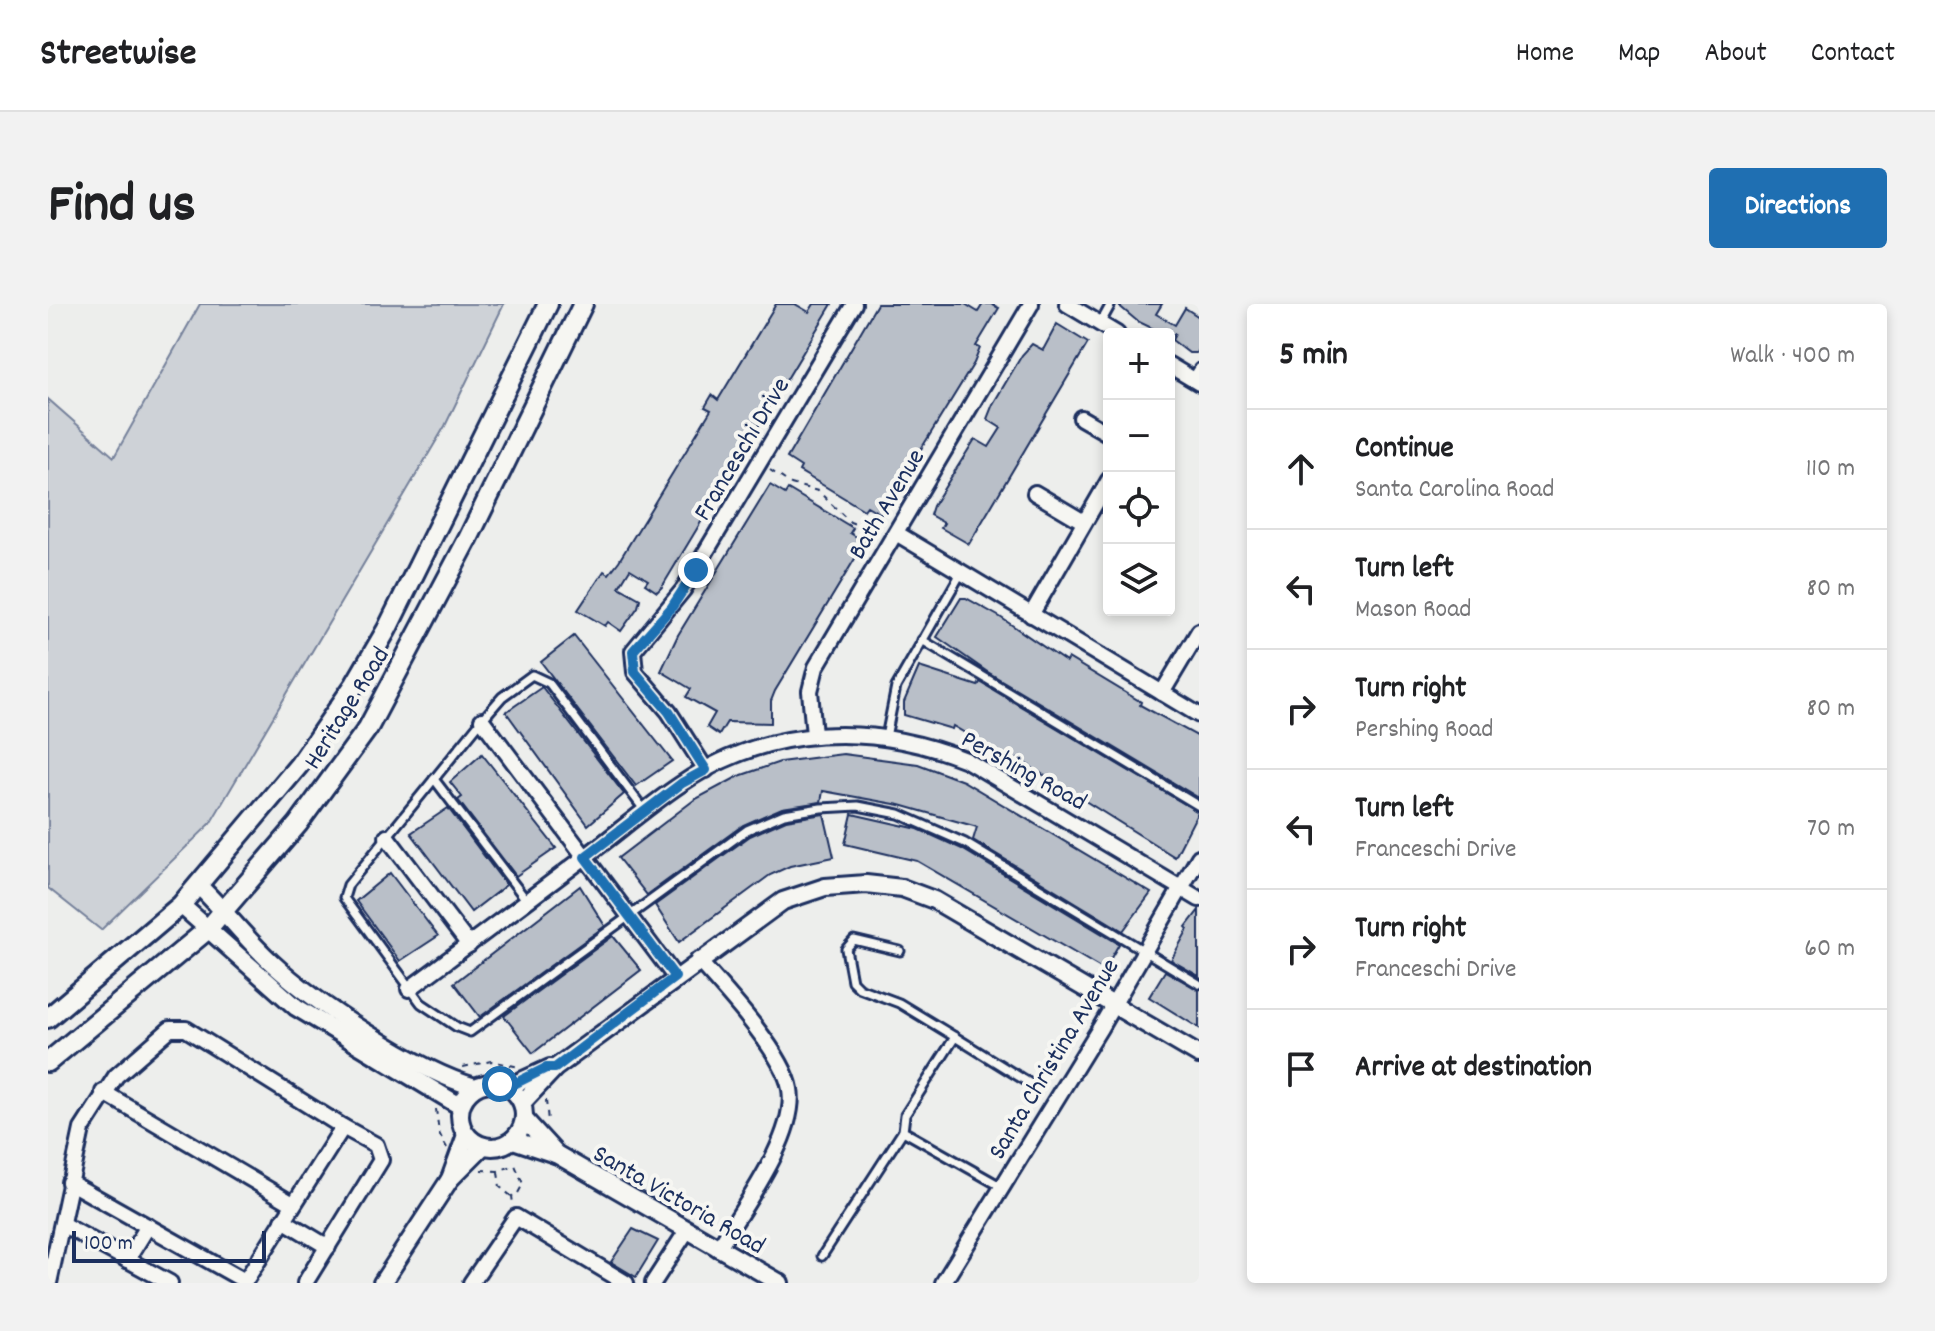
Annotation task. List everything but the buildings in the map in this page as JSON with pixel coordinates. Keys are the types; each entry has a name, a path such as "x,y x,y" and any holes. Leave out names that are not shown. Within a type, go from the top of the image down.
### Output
{"main road":[{"name":"Heritage Road","path":"48,1018 181,905 299,765 355,684 417,570 548,304"},
{"name":"Heritage Road","path":"48,1062 207,930 298,824 368,728 468,539 583,304"}],"street":[{"name":"Franceschi Drive","path":"706,770 669,712 635,672 631,659 633,651 683,590 854,304"},
{"name":"Bath Avenue","path":"814,735 810,691 816,667 1031,304"},
{"path":"1067,304 1107,328"},
{"path":"1175,371 1197,377"},
{"path":"1081,418 1103,431"},
{"path":"1031,615 1103,490"},
{"path":"1035,493 1084,522"},
{"path":"893,537 961,573 1199,715"},
{"path":"1162,693 1199,631"},
{"path":"482,720 675,977"},
{"name":"Pershing Road","path":"409,989 645,811 706,770 775,741 814,735 886,737 933,747 966,760 1199,899"},
{"path":"387,837 469,945"},
{"name":"Santa Christina Avenue","path":"943,1283 1199,857"},
{"path":"198,885 271,962 332,1009 450,1080 475,1087 492,1082 508,1087 523,1111"},
{"path":"475,1087 460,1106 461,1126 466,1135 483,1146 499,1147 513,1140 523,1111 555,1068 698,960 783,901 825,887 880,885 917,893 952,909 1199,1055"},
{"path":"181,905 296,1007 460,1106"},
{"path":"698,960 768,1046 790,1089 784,1135 718,1249"},
{"path":"49,1283 78,1136 103,1092 164,1034 178,1028 186,1029 376,1145 381,1160 305,1283"},
{"path":"508,1087 546,1068 555,1068"},
{"path":"103,1092 293,1204"},
{"name":"Santa Victoria Road","path":"523,1111 556,1154 686,1232 780,1283"},
{"path":"69,1182 244,1282 343,1127"},
{"path":"450,1179 466,1135"},
{"name":"Santa Victoria Road","path":"513,1140 544,1153 556,1154"},
{"path":"382,1283 450,1179 483,1146"},
{"path":"471,1283 516,1217 602,1277 626,1283"},
{"path":"283,1220 328,1247"},
{"path":"62,1224 170,1283"},
{"path":"127,1260 148,1226"},
{"path":"653,1283 686,1232"}],"lane":[{"path":"1100,324 1111,304"},
{"path":"886,737 896,687 961,573"},
{"path":"922,640 1199,806"},
{"path":"645,811 541,676 525,677 482,720 348,885 344,898 409,989 432,1012 470,1032 481,1027 628,914 747,830 784,814 858,806 899,814 931,826 1199,984"},
{"path":"434,779 527,901"},
{"path":"900,951 854,940 846,949 852,981 859,988 899,1003 1031,1084"},
{"path":"822,1256 903,1131 905,1115 955,1037"},
{"path":"903,1131 1002,1188"}],"path":[{"path":"759,463 791,484 818,491 850,522 893,537"},
{"path":"458,1070 491,1061 529,1073"},
{"path":"543,1092 548,1112 546,1134"},
{"path":"438,1100 435,1114 439,1133 451,1153"},
{"path":"472,1167 498,1171 515,1165 523,1184 517,1195 512,1196"},
{"path":"498,1171 500,1187 512,1196 516,1217"}],"shaded area":[{"path":"200,304 504,304 445,426 210,824 101,930 48,888 48,399 114,457"}],"route":[{"path":"500,1084 508,1087 532,1078 546,1068 555,1068 675,977 585,857 682,783 706,770 685,734 635,672 631,659 633,651 672,607 696,570"}]}
